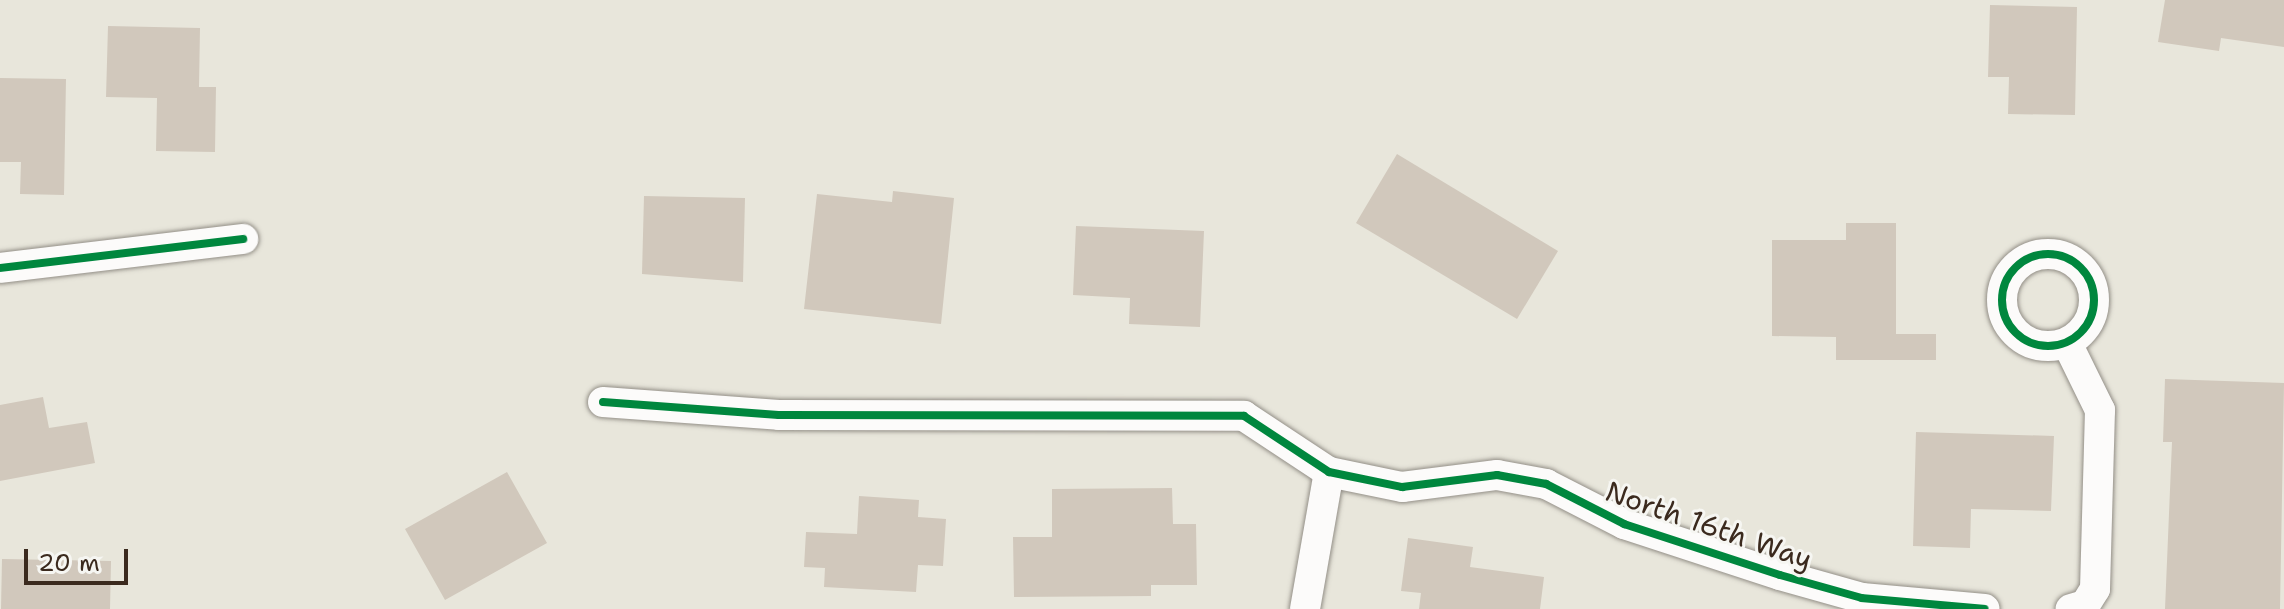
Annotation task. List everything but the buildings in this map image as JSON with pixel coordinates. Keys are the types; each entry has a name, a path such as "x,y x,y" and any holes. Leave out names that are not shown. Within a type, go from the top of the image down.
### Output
{"street":[{"path":"0,268 243,239"},
{"path":"2067,343 2100,410 2095,589 2085,605 2071,609"},
{"path":"603,402 779,415 1244,416 1329,472 1305,609"},
{"name":"North 16th Way","path":"1329,472 1402,487 1497,475 1546,484 1624,524 1780,575 1862,598 1985,609"}],"cycle path":[{"path":"0,268 243,239"},
{"path":"2039,254 2057,254 2074,261 2087,274 2094,300 2087,326 2074,339 2057,346 2039,346 2022,339 2009,326 2002,309 2002,291 2009,274 2022,261 2039,254"},
{"path":"603,402 779,415 1244,416 1329,472 1402,487 1497,475 1546,484 1624,524 1780,575 1862,598 1985,609"}]}
